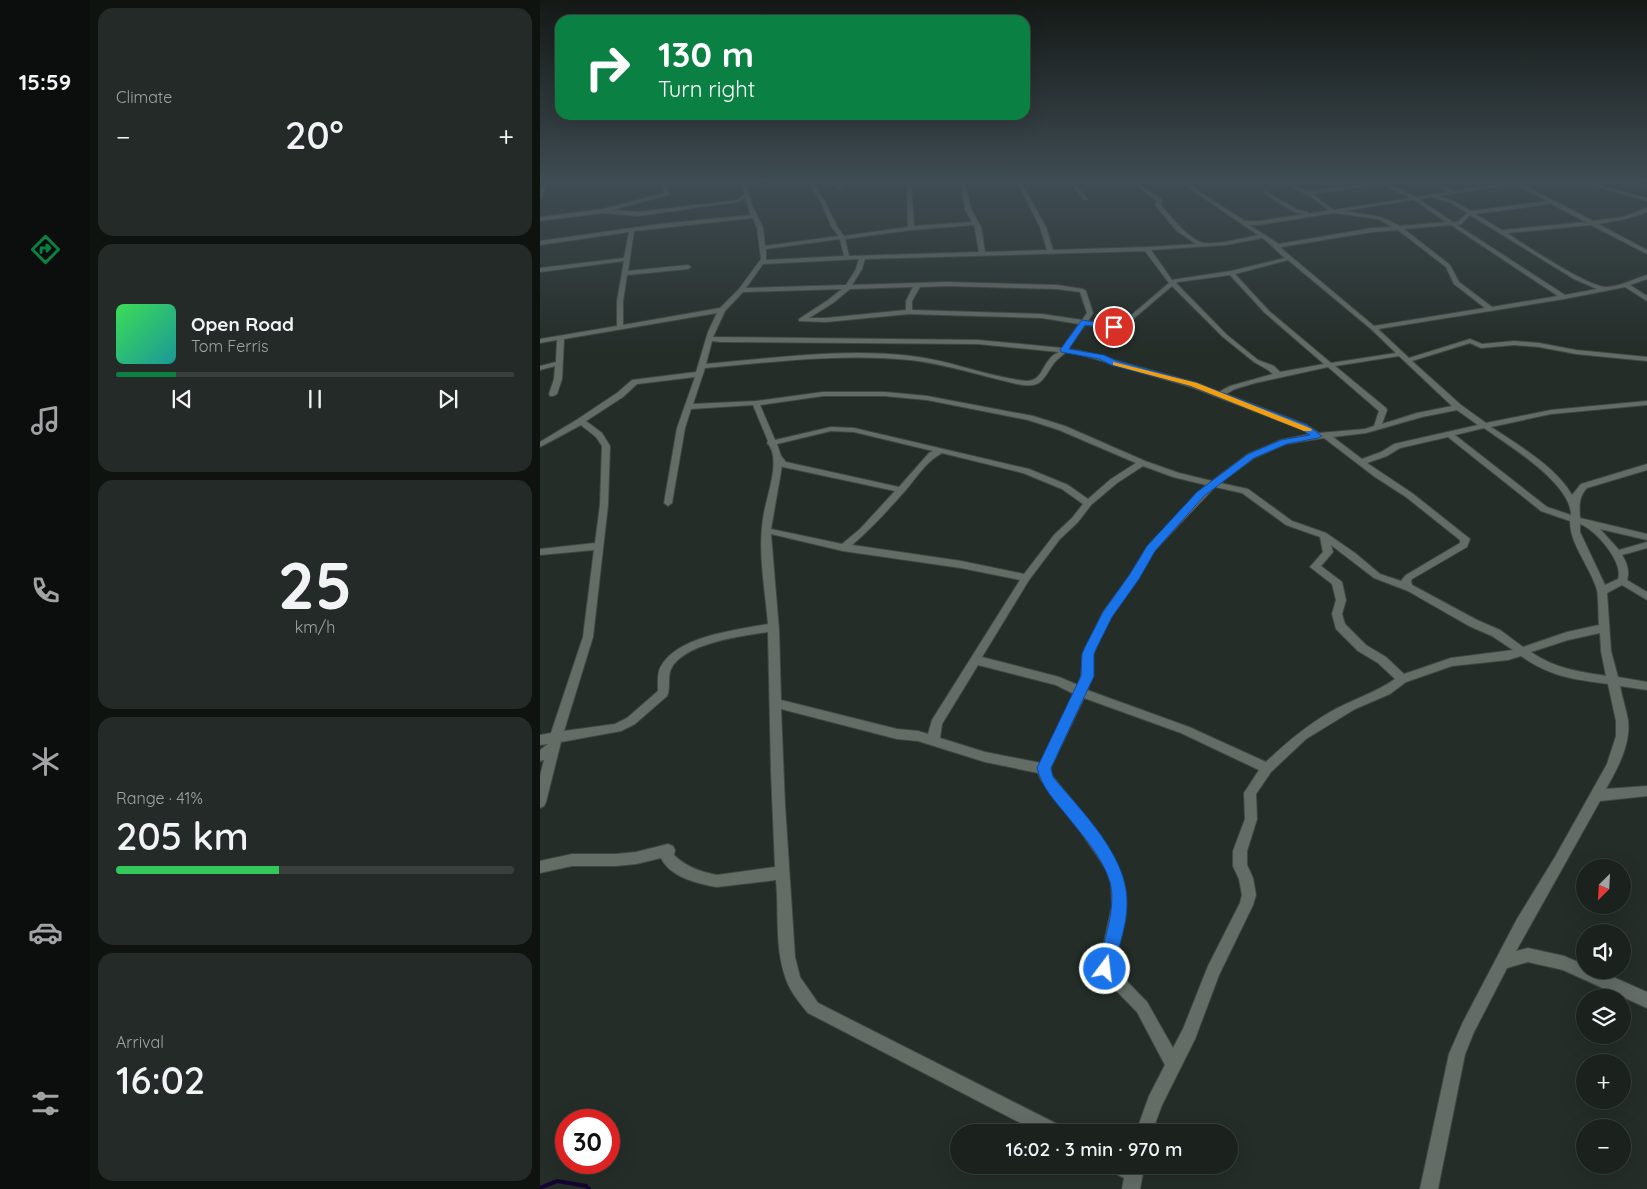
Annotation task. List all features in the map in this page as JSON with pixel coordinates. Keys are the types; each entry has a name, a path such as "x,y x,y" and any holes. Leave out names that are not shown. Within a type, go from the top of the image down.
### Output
{"street":[{"path":"540,243 579,237"},
{"path":"620,328 620,301 631,237"},
{"path":"668,503 681,428 701,370 708,338 722,310 741,290 762,262 765,254 762,237"},
{"path":"764,248 839,237"},
{"path":"842,237 848,258"},
{"path":"981,237 982,253"},
{"path":"1046,237 1050,251"},
{"path":"1190,237 1202,245"},
{"path":"762,262 982,253 1147,249 1202,245 1257,237"},
{"path":"1264,237 1278,246 1279,250 1373,328 1458,407 1531,458 1563,486 1575,508"},
{"path":"1278,246 1323,237"},
{"path":"1411,237 1448,266 1456,283 1491,309"},
{"path":"1473,237 1564,297"},
{"path":"1509,237 1587,283 1605,289"},
{"path":"1620,237 1647,252"},
{"path":"1147,249 1172,282 1225,336 1256,360 1272,368 1280,376"},
{"path":"862,258 861,267 849,287 801,320 826,320 909,312 1042,316 1114,327 1124,324 1158,298 1172,282 1181,279 1231,273 1290,258"},
{"path":"540,270 627,259"},
{"path":"625,273 688,267"},
{"path":"1231,273 1267,312 1383,410 1377,428"},
{"path":"1373,328 1564,297 1626,284 1647,277"},
{"path":"540,445 582,421 620,395 635,382 784,358 888,357 931,362 1008,380 1032,383 1041,377 1050,367 1052,360 1064,350 1090,311 1085,294 1078,289 990,284 918,284 741,290"},
{"path":"909,312 909,301 918,284"},
{"path":"1626,284 1647,299"},
{"path":"540,341 722,310"},
{"path":"553,394 558,379 562,338"},
{"path":"708,338 721,340 978,342 1064,350 1101,357 1114,363 1177,379 1221,394 1322,436 1362,462 1466,539 1464,545 1406,579 1408,588"},
{"path":"1221,394 1225,390 1237,386 1329,365 1404,357 1470,341 1481,346 1514,343 1539,345 1576,352 1647,359"},
{"path":"540,368 559,364"},
{"path":"688,407 756,403 848,393 907,395 1030,418 1062,428 1142,463 1176,475 1245,491 1289,523 1324,536 1352,555 1377,576 1408,588 1472,623 1496,633 1542,665 1554,670 1647,686"},
{"path":"756,403 762,423 777,456 783,464 902,490"},
{"path":"1362,462 1384,454 1396,446 1551,412 1647,403"},
{"path":"1174,1066 1142,1007 1105,969 1119,906 1118,883 1112,866 1087,830 1047,780 1044,768 1081,692 1087,676 1088,654 1107,615 1135,576 1150,549 1201,494 1251,456 1284,442 1377,428 1420,415 1458,407"},
{"path":"540,802 555,742 588,637 604,505 606,446 599,435 582,421"},
{"path":"772,443 831,429 854,430 1026,472 1066,488 1088,503"},
{"path":"1449,434 1544,509 1589,524 1647,537"},
{"path":"842,548 863,531 932,455 939,452"},
{"path":"777,456 775,478 768,507 766,530 767,568 773,627 776,755 782,873 791,972 802,995 813,1008 1039,1124"},
{"path":"935,742 933,736 936,723 1026,578 1056,536 1075,520 1088,503 1114,481 1142,463"},
{"path":"1429,1189 1457,1054 1468,1027 1613,765 1622,736 1622,721 1603,628 1602,591 1575,532 1577,493 1584,486 1647,467"},
{"path":"1589,524 1623,564 1624,578 1622,581 1602,591"},
{"path":"766,530 842,548 967,564 1026,578"},
{"path":"1324,536 1328,552 1315,567 1337,582 1341,600 1337,620 1346,633 1362,648 1382,660 1402,679"},
{"path":"1616,554 1647,545"},
{"path":"540,552 599,546"},
{"path":"1622,581 1647,597"},
{"path":"540,740 555,742 617,728 631,721 663,693 666,669 679,652 725,636 773,627"},
{"path":"1147,1124 1155,1102 1189,1033 1213,971 1246,905 1249,895 1246,878 1240,866 1240,851 1251,819 1250,793 1267,768 1302,736 1330,717 1386,691 1402,679 1451,662 1490,659 1523,652 1567,636 1603,628"},
{"path":"976,660 1059,681 1081,692 1185,730 1267,768"},
{"path":"775,703 882,731 918,736 985,757 1044,768"},
{"path":"540,756 555,742"},
{"path":"1595,796 1647,791"},
{"path":"540,867 572,860 636,858 668,850 667,857 671,863 708,880 717,881 782,873"},
{"path":"1504,960 1528,955 1556,961 1647,1000"}],"waterway":[{"path":"540,1188 557,1181 586,1186 589,1189"}],"slow traffic":[{"path":"1116,364 1160,374 1221,394 1307,429"}],"route":[{"path":"1105,969 1119,906 1118,883 1112,866 1087,830 1047,780 1044,768 1081,692 1087,676 1088,654 1107,615 1135,576 1150,549 1207,488 1251,456 1294,439 1318,436 1304,427 1221,394 1160,374 1114,363 1101,357 1064,350 1083,322 1114,327"}]}
